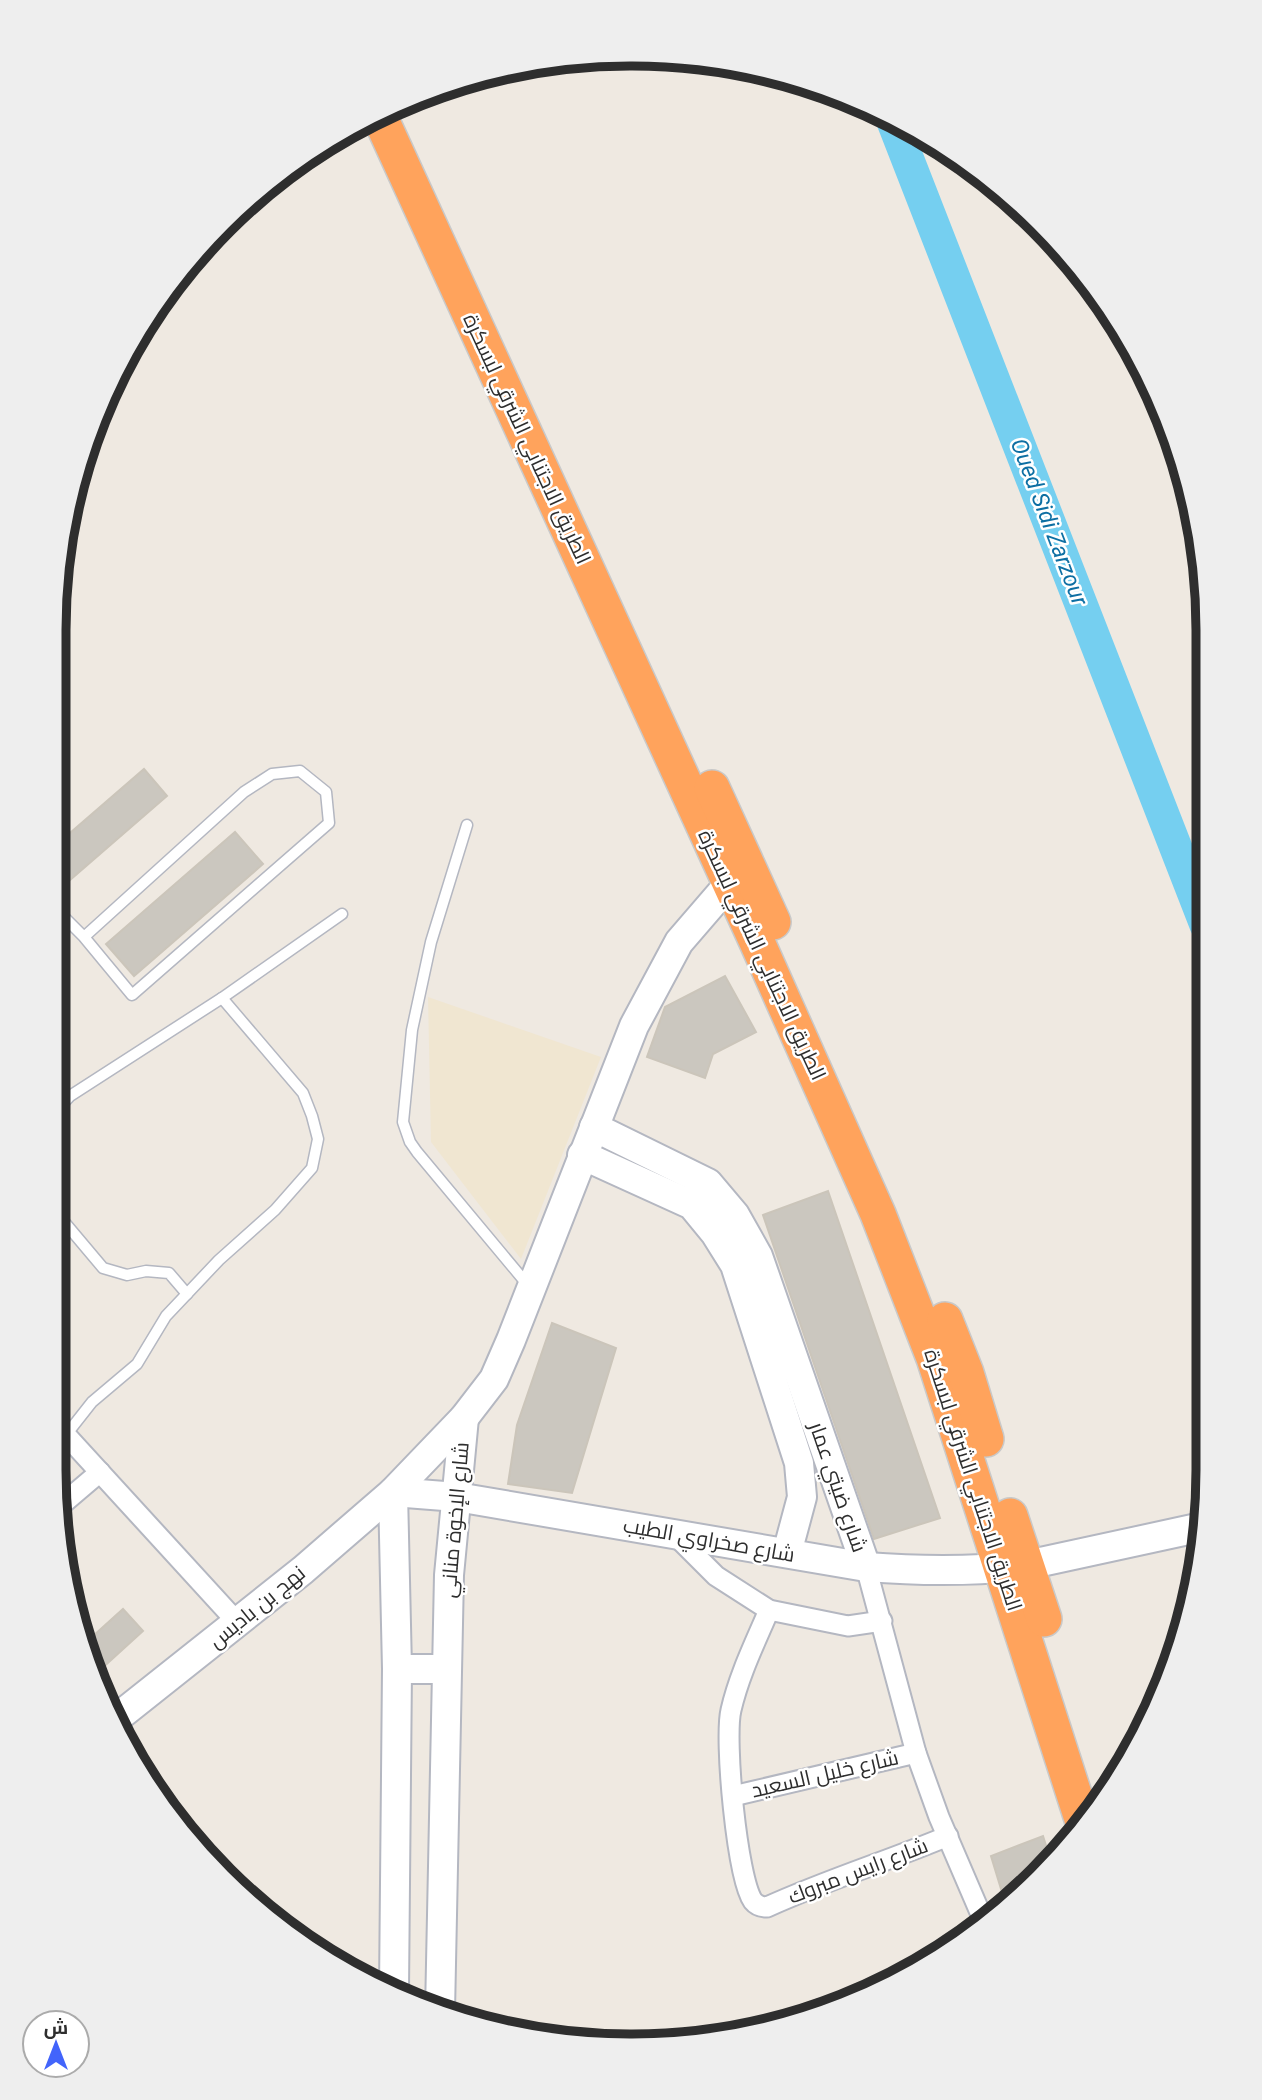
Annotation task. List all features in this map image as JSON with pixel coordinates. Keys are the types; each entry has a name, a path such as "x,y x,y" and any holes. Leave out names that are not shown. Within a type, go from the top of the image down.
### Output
{"highway":[{"name":"الطريق الاجتنابي الشرقي لبسكرة","path":"405,114 740,848 895,1196 966,1373 1014,1567 1080,1812"},
{"name":"الطريق الاجتنابي الشرقي لبسكرة","path":"383,124 833,1111 902,1275 1097,1788"}],"street":[{"path":"464,1418 494,1379 634,1026 678,942 729,884"},
{"name":"شارع ضيتي عمار","path":"594,1126 708,1183 735,1215 746,1260 841,1495 866,1567 916,1753 939,1817 980,1913"},
{"path":"582,1155 692,1205 715,1233 746,1260 799,1463 803,1497 787,1553"},
{"name":"شارع الإخوة مناني","path":"393,1492 464,1418"},
{"name":"شارع الإخوة مناني","path":"440,2000 449,1575 464,1418"},
{"path":"67,1437 237,1622"},
{"path":"68,1499 100,1472"},
{"name":"شارع صخراوي الطيب","path":"393,1492 457,1497 866,1567 918,1571 1014,1567 1192,1529"},
{"path":"393,1492 397,1669 394,1981"},
{"name":"نهج بن باديس","path":"122,1713 303,1570 393,1492"},
{"path":"803,1497 841,1495"},
{"path":"673,1533 716,1576 769,1610 848,1626 882,1621"},
{"path":"733,1796 729,1745 730,1713 742,1673 769,1610"},
{"path":"397,1669 446,1669"},
{"name":"شارع خليل السعيد","path":"733,1796 916,1753"},
{"name":"شارع رايس مبروك","path":"733,1796 735,1825 748,1887 754,1902 760,1907 767,1907 819,1883 892,1859 948,1836"},
{"path":"396,1888 442,1888"}],"lane":[{"path":"67,920 132,995 329,823 326,792 300,771 272,774 244,792 84,937"},
{"path":"467,825 431,942 412,1030 403,1122 410,1142 417,1152 530,1288"},
{"path":"67,1099 222,998 342,914"},
{"path":"67,1423 137,1364 166,1316 219,1260 275,1210 312,1168 318,1139 303,1093 222,998"},
{"path":"67,1225 103,1268 127,1275 146,1271 169,1272 187,1294"}],"shaded area":[{"path":"428,997 601,1057 521,1259 431,1142"}],"building":[{"path":"144,769 167,796 67,883 67,836"},
{"path":"235,832 263,864 134,976 106,944"},
{"path":"725,976 756,1032 713,1054 705,1078 647,1057 665,1007"},
{"path":"828,1191 940,1518 874,1539 763,1215"},
{"path":"552,1323 616,1348 572,1493 508,1484 517,1425"},
{"path":"123,1609 143,1631 103,1668 92,1637"},
{"path":"1043,1836 1047,1849 1002,1894 991,1856"}],"waterway":[{"name":"Oued Sidi Zarzour","path":"898,134 1196,899"}]}
